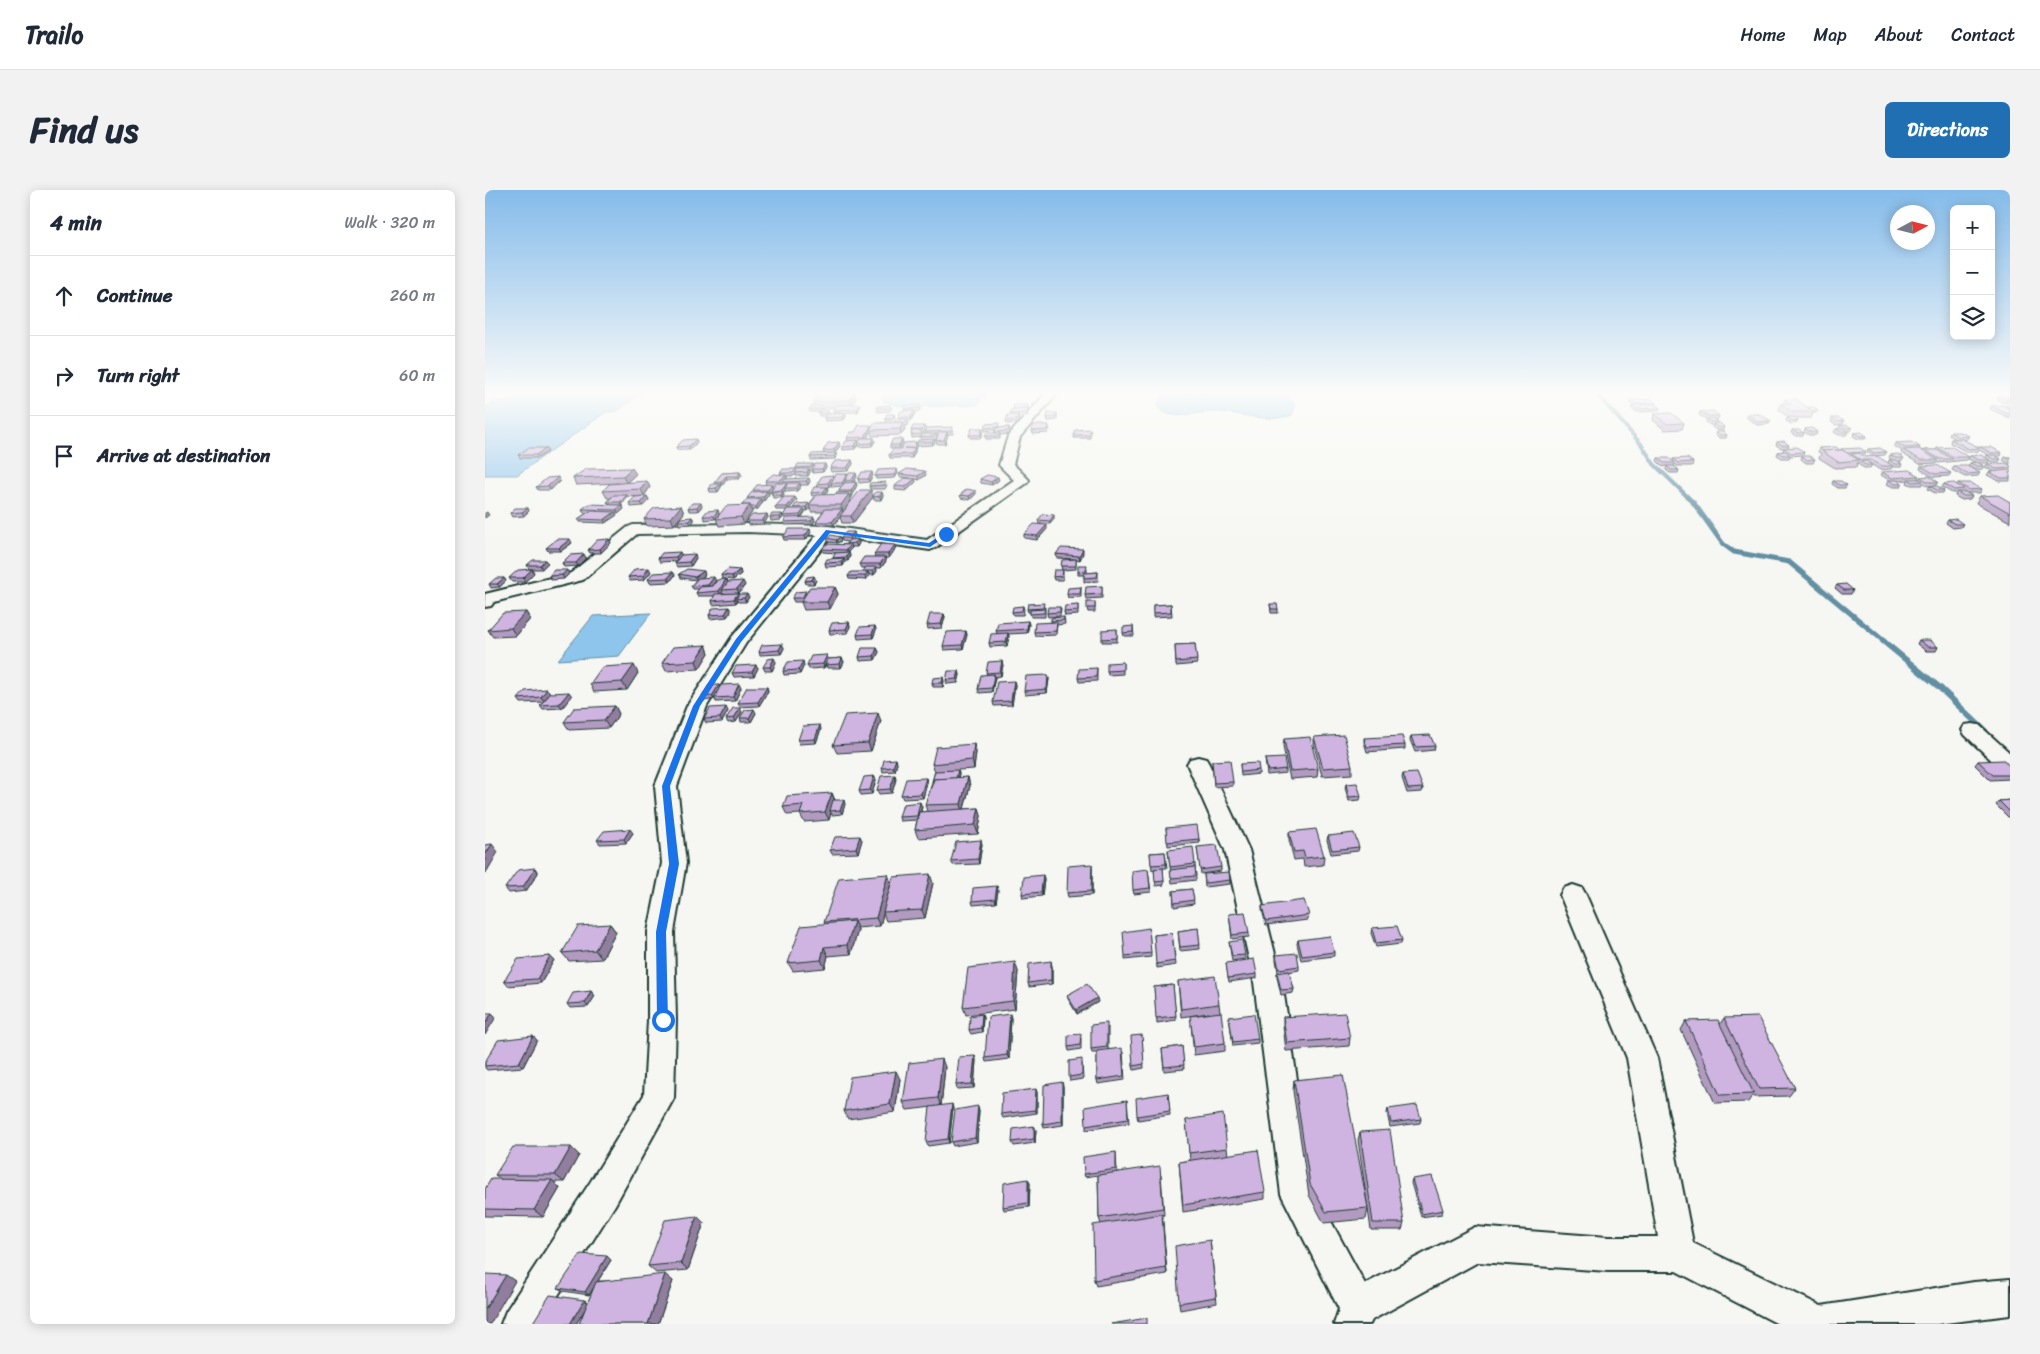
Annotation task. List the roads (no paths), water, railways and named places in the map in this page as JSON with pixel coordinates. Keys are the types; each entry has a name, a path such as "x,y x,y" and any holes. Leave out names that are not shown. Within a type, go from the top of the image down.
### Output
{"street":[{"path":"485,602 488,598 577,577 633,530 748,528 828,531 930,545 1022,480 1006,465 1011,446"},
{"path":"519,1324 603,1193 659,1098 663,1020 661,932 674,864 666,786 693,715 738,641 828,531"},
{"path":"1972,730 2010,765"},
{"path":"1198,764 1237,850 1264,963 1298,1194 1355,1316 1475,1244 1608,1254 1678,1254 1817,1324"},
{"path":"1573,895 1642,1058 1678,1254"},
{"path":"1823,1324 1973,1300 2010,1297"}],"water":[{"path":"485,446 558,446 517,475 485,475"},
{"path":"651,613 619,656 558,660 593,616"}],"waterway":[{"path":"1642,446 1654,464 1693,502"},
{"path":"1693,502 1723,544 1734,552 1789,562 1885,642"},
{"path":"1883,641 1939,687 1985,731"}]}
